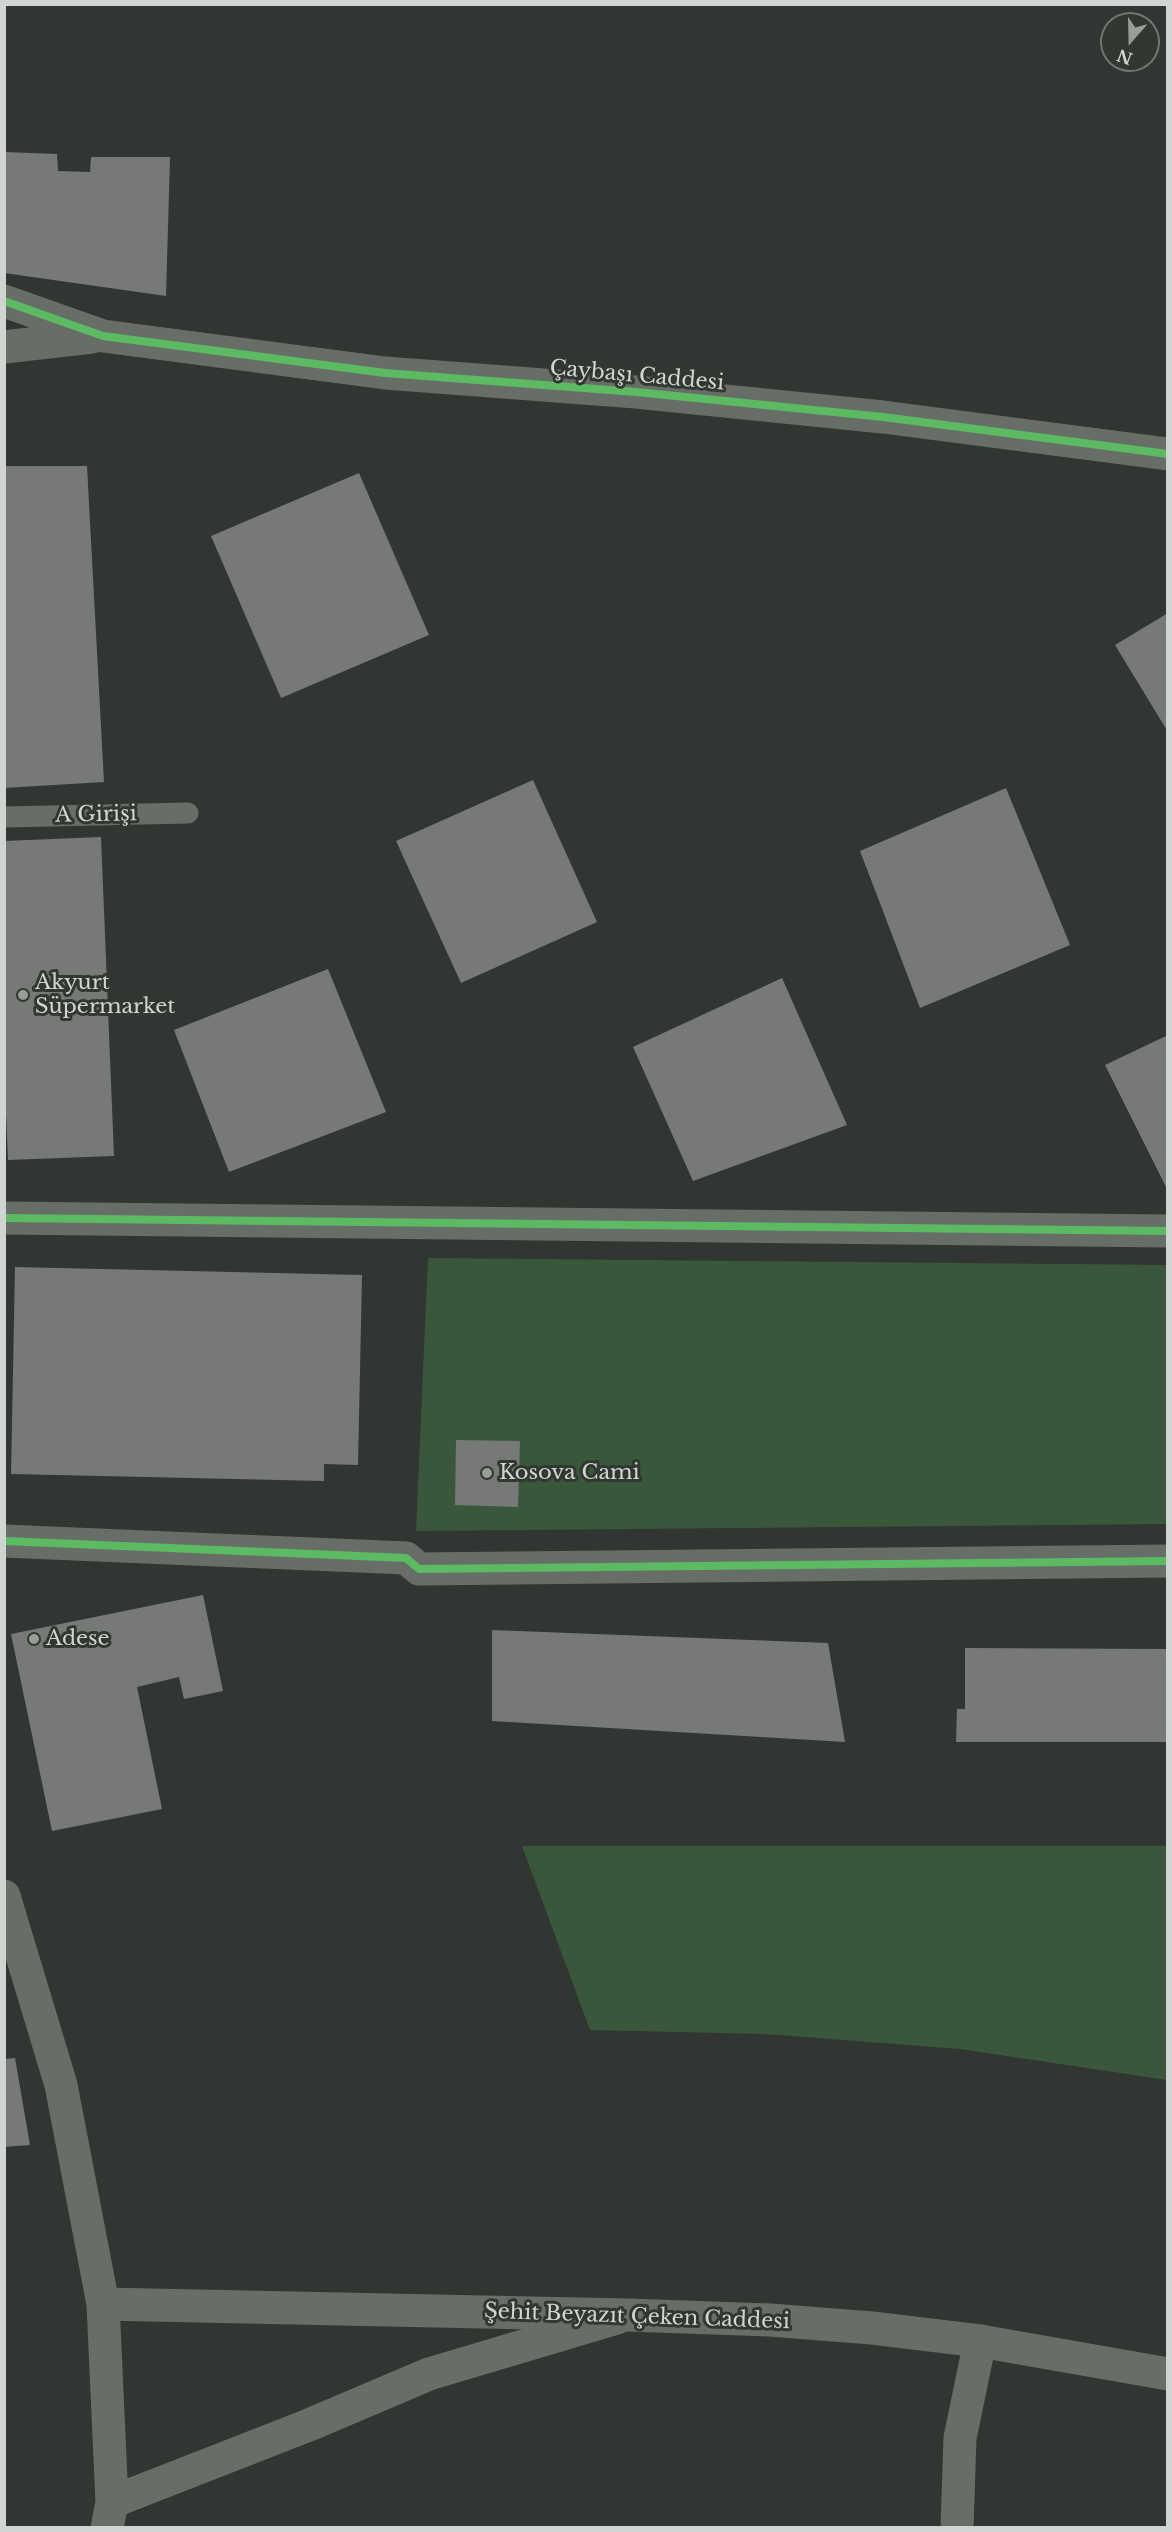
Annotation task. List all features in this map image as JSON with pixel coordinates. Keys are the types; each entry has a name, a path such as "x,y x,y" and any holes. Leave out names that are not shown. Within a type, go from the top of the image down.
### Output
{"street":[{"path":"4,301 103,336"},
{"path":"4,347 103,336"},
{"name":"Çaybaşı Caddesi","path":"103,336 385,374 636,392 883,417 1167,454"},
{"path":"4,1218 1167,1231"},
{"path":"4,1541 406,1558 419,1569 1167,1561"},
{"path":"4,1896 61,2085 103,2304 110,2515 429,2374 627,2315"},
{"name":"Şehit Beyazıt Çeken Caddesi","path":"103,2304 770,2320 872,2328 980,2341 1167,2374"},
{"path":"957,2528 960,2438 980,2341"}],"lane":[{"name":"A Girişi","path":"4,817 188,813"}],"green space":[{"path":"428,1258 1167,1265 1167,1524 416,1531"},
{"path":"522,1846 1167,1846 1167,2080 960,2049 766,2034 590,2030"}],"building":[{"path":"4,152 57,154 58,171 90,172 91,157 170,157 166,296 4,273"},
{"path":"4,466 87,466 104,782 4,788"},
{"path":"359,473 429,635 281,698 211,536"},
{"path":"1168,613 1168,732 1115,645"},
{"path":"533,780 597,922 461,983 396,841"},
{"path":"1006,788 1070,945 920,1008 860,851"},
{"path":"101,837 114,1156 8,1160 4,1067 4,841"},
{"path":"328,969 386,1112 229,1172 174,1030"},
{"path":"782,978 847,1125 693,1181 633,1047"},
{"path":"1168,1035 1168,1191 1105,1065"},
{"path":"15,1267 362,1275 358,1465 324,1464 324,1481 11,1474"},
{"name":"Kosova Cami","path":"456,1440 520,1441 518,1507 455,1505"},
{"path":"203,1595 223,1691 184,1699 179,1677 137,1687 162,1809 52,1831 11,1634"},
{"path":"492,1630 828,1643 845,1742 492,1721"},
{"path":"965,1648 1168,1649 1168,1742 956,1742 957,1709 965,1709"},
{"path":"15,2058 30,2145 4,2147 4,2059"}],"cycle path":[{"path":"4,301 103,336 385,373 636,392 883,417 1168,454"},
{"path":"4,1218 1168,1231"},
{"path":"4,1541 406,1558 419,1569 1168,1561"}],"place":[{"name":"Akyurt Süpermarket","path":"23,995"},
{"name":"Kosova Cami","path":"487,1473"},
{"name":"Adese","path":"34,1639"}]}
